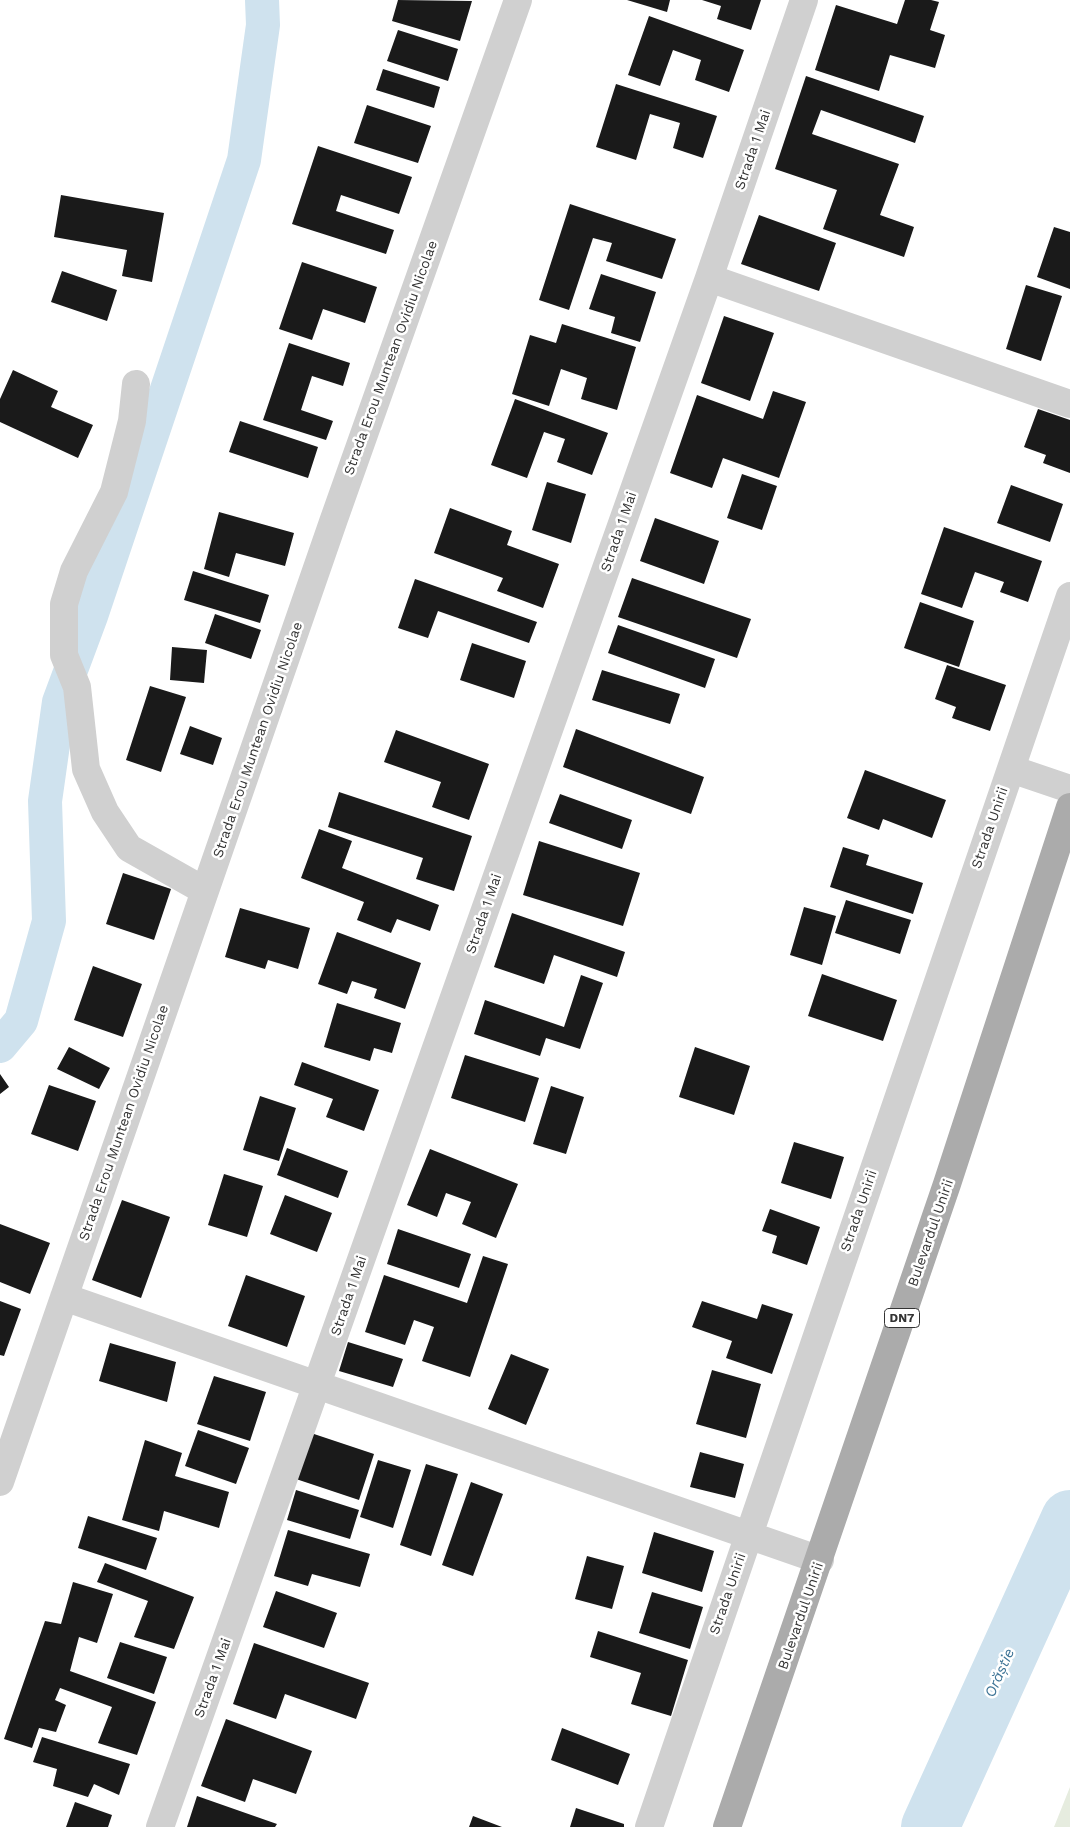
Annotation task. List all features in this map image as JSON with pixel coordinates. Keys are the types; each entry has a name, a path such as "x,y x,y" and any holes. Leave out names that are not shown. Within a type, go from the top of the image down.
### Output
{"main road":[{"name":"Bulevardul Unirii","path":"728,1827 947,1184 1070,807"}],"street":[{"name":"Strada Erou Muntean Ovidiu Nicolae","path":"0,1482 205,890 518,0"},
{"name":"Strada 1 Mai","path":"160,1827 709,278 804,0"},
{"path":"709,278 1070,404"},
{"path":"136,384 132,421 114,492 74,571 64,604 64,655 77,687 86,769 105,812 129,848 205,890"},
{"name":"Strada Unirii","path":"649,1827 1070,596"},
{"path":"1010,769 1070,789"},
{"path":"64,1297 317,1387 820,1560"}],"shaded area":[{"path":"1070,1787 1070,1827 1054,1827"}],"building":[{"path":"398,0 472,1 460,41 392,21"},
{"path":"627,0 670,0 667,12"},
{"path":"702,0 761,0 751,30 717,19 721,6"},
{"path":"905,0 931,0 939,2 930,30 945,35 935,68 890,55 879,91 815,70 836,5 897,24"},
{"path":"649,16 744,50 729,92 695,80 701,60 673,50 660,86 628,75"},
{"path":"398,30 458,49 448,81 387,61"},
{"path":"383,69 440,87 434,108 376,90"},
{"path":"806,76 924,116 915,143 821,110 812,134 899,164 880,215 914,227 904,257 823,229 837,190 775,169"},
{"path":"616,84 717,116 703,158 673,148 680,123 650,114 636,160 596,147"},
{"path":"367,105 431,126 418,163 354,143"},
{"path":"318,146 412,177 399,214 341,195 336,211 394,230 386,254 292,224"},
{"path":"61,195 164,213 152,282 122,276 127,250 54,237"},
{"path":"570,204 676,239 662,279 606,261 612,243 593,238 569,310 539,300"},
{"path":"759,215 836,243 819,291 741,264"},
{"path":"1054,227 1070,232 1070,289 1037,277"},
{"path":"302,262 377,287 365,323 323,309 312,340 279,329"},
{"path":"62,271 117,290 107,321 51,302"},
{"path":"601,274 656,292 640,342 611,333 615,317 589,309"},
{"path":"1026,285 1062,296 1041,361 1006,349"},
{"path":"724,316 774,333 750,401 701,383"},
{"path":"562,324 636,347 617,410 581,399 587,378 561,369 549,406 512,394 530,335 556,343"},
{"path":"289,343 350,363 343,386 312,376 301,410 333,421 326,440 263,420"},
{"path":"13,370 58,391 51,407 93,425 78,458 0,422 0,399"},
{"path":"773,391 806,402 779,478 723,458 712,488 670,473 697,395 763,419"},
{"path":"515,399 608,433 592,475 557,462 565,439 544,432 527,478 491,465"},
{"path":"1038,409 1070,420 1070,473 1043,463 1046,455 1024,447"},
{"path":"240,421 318,447 308,478 229,452"},
{"path":"742,474 777,486 762,530 727,518"},
{"path":"547,482 586,494 571,543 532,530"},
{"path":"1011,485 1063,504 1050,542 997,523"},
{"path":"450,508 512,531 507,545 559,564 543,608 497,591 503,578 434,553"},
{"path":"219,512 294,533 285,566 236,553 229,577 204,569"},
{"path":"655,518 719,541 704,584 640,561"},
{"path":"944,527 1042,561 1028,602 1000,592 1004,582 975,572 962,608 921,594"},
{"path":"193,571 269,595 260,623 184,600"},
{"path":"632,578 751,619 737,658 618,617"},
{"path":"415,579 537,622 529,643 438,611 428,638 398,628"},
{"path":"920,602 974,621 959,667 904,648"},
{"path":"215,614 261,630 251,659 205,643"},
{"path":"618,625 715,659 705,688 608,653"},
{"path":"472,643 526,661 514,698 460,680"},
{"path":"172,647 207,650 204,683 170,680"},
{"path":"947,665 1006,685 990,731 952,718 956,707 935,699"},
{"path":"602,670 680,694 670,724 592,700"},
{"path":"150,686 186,697 161,772 126,760"},
{"path":"190,726 222,738 213,765 180,754"},
{"path":"576,729 704,777 691,814 563,767"},
{"path":"396,730 489,764 469,820 432,807 441,782 384,762"},
{"path":"865,770 946,800 932,838 883,819 879,830 847,818"},
{"path":"339,792 472,836 454,891 416,879 423,858 328,827"},
{"path":"560,794 632,820 622,849 549,823"},
{"path":"319,829 352,841 342,868 439,905 430,931 397,919 391,933 357,920 364,902 301,878"},
{"path":"539,841 640,873 623,926 523,895"},
{"path":"843,847 869,855 866,865 923,883 913,914 830,887"},
{"path":"123,873 171,889 154,940 106,924"},
{"path":"846,900 911,920 900,954 835,933"},
{"path":"804,907 836,916 822,965 790,955"},
{"path":"240,908 310,928 298,969 268,960 265,969 225,957"},
{"path":"512,913 625,952 617,977 554,955 544,984 494,967"},
{"path":"337,932 421,963 405,1009 374,998 377,989 352,981 347,994 318,984"},
{"path":"93,966 142,984 123,1037 74,1020"},
{"path":"822,974 897,1000 883,1041 808,1016"},
{"path":"581,975 603,983 580,1049 546,1038 540,1056 474,1034 485,1000 564,1027"},
{"path":"337,1003 401,1023 392,1053 374,1048 370,1061 324,1047"},
{"path":"69,1047 110,1068 99,1089 57,1069"},
{"path":"695,1047 750,1066 734,1115 679,1097"},
{"path":"465,1055 539,1078 525,1122 451,1098"},
{"path":"302,1062 379,1090 364,1131 326,1117 333,1099 294,1085"},
{"path":"0,1074 9,1087 0,1094"},
{"path":"49,1085 96,1101 78,1151 31,1134"},
{"path":"551,1086 584,1097 566,1154 533,1144"},
{"path":"260,1096 296,1108 279,1161 243,1150"},
{"path":"794,1142 844,1157 831,1199 781,1183"},
{"path":"287,1148 348,1171 338,1198 277,1175"},
{"path":"430,1149 518,1184 496,1238 462,1224 471,1202 446,1193 437,1217 407,1205"},
{"path":"224,1174 263,1186 247,1237 208,1225"},
{"path":"285,1195 332,1213 317,1252 270,1234"},
{"path":"122,1200 170,1217 141,1298 92,1280"},
{"path":"770,1209 820,1227 807,1265 772,1253 777,1236 762,1231"},
{"path":"0,1224 50,1243 30,1294 0,1282"},
{"path":"398,1229 471,1254 459,1288 387,1264"},
{"path":"483,1256 508,1264 470,1377 422,1361 434,1327 414,1320 405,1345 365,1332 384,1275 467,1303"},
{"path":"246,1275 305,1296 287,1347 228,1326"},
{"path":"0,1301 21,1309 4,1356 0,1355"},
{"path":"702,1301 757,1319 762,1304 793,1314 772,1374 726,1358 732,1341 692,1327"},
{"path":"348,1342 403,1359 393,1387 339,1371"},
{"path":"110,1343 176,1362 167,1402 99,1381"},
{"path":"511,1354 549,1369 526,1425 488,1409"},
{"path":"712,1370 761,1384 746,1438 696,1424"},
{"path":"214,1376 266,1392 250,1441 197,1424"},
{"path":"198,1430 249,1448 236,1484 185,1466"},
{"path":"308,1432 374,1454 359,1500 293,1478"},
{"path":"145,1440 182,1453 175,1476 229,1492 219,1528 164,1511 159,1531 122,1520"},
{"path":"700,1452 744,1464 735,1498 690,1487"},
{"path":"378,1460 411,1470 393,1528 360,1517"},
{"path":"426,1464 458,1474 431,1556 400,1545"},
{"path":"471,1482 503,1494 473,1576 442,1565"},
{"path":"296,1490 359,1510 350,1539 287,1520"},
{"path":"88,1516 157,1538 146,1570 78,1548"},
{"path":"288,1530 370,1554 360,1587 312,1574 308,1586 274,1576"},
{"path":"654,1532 714,1551 702,1592 642,1573"},
{"path":"587,1556 624,1566 612,1609 575,1599"},
{"path":"105,1563 194,1597 174,1649 134,1637 148,1601 97,1582"},
{"path":"73,1582 113,1594 97,1643 79,1637 70,1671 156,1702 137,1755 98,1743 112,1707 60,1688 55,1700 66,1705 56,1732 39,1728 32,1748 4,1739 45,1621 61,1624"},
{"path":"276,1591 337,1613 324,1648 263,1627"},
{"path":"652,1592 703,1607 690,1649 639,1633"},
{"path":"598,1631 688,1660 671,1716 631,1704 641,1673 590,1657"},
{"path":"120,1642 167,1657 154,1694 107,1678"},
{"path":"254,1643 369,1683 356,1719 285,1694 276,1719 233,1704"},
{"path":"226,1719 312,1751 296,1794 253,1779 245,1802 201,1786"},
{"path":"562,1728 630,1754 618,1785 551,1760"},
{"path":"42,1737 130,1764 119,1795 94,1784 88,1797 53,1786 57,1769 33,1762"},
{"path":"197,1796 277,1824 275,1827 187,1827"},
{"path":"75,1802 112,1815 108,1827 66,1827"},
{"path":"576,1808 624,1824 624,1827 570,1827"},
{"path":"473,1816 502,1827 469,1827"}],"waterway":[{"path":"0,1046 21,1021 49,921 45,801 59,702 91,616 244,160 263,25 262,0"},
{"name":"Orăștie","path":"930,1827 1070,1519"}]}
